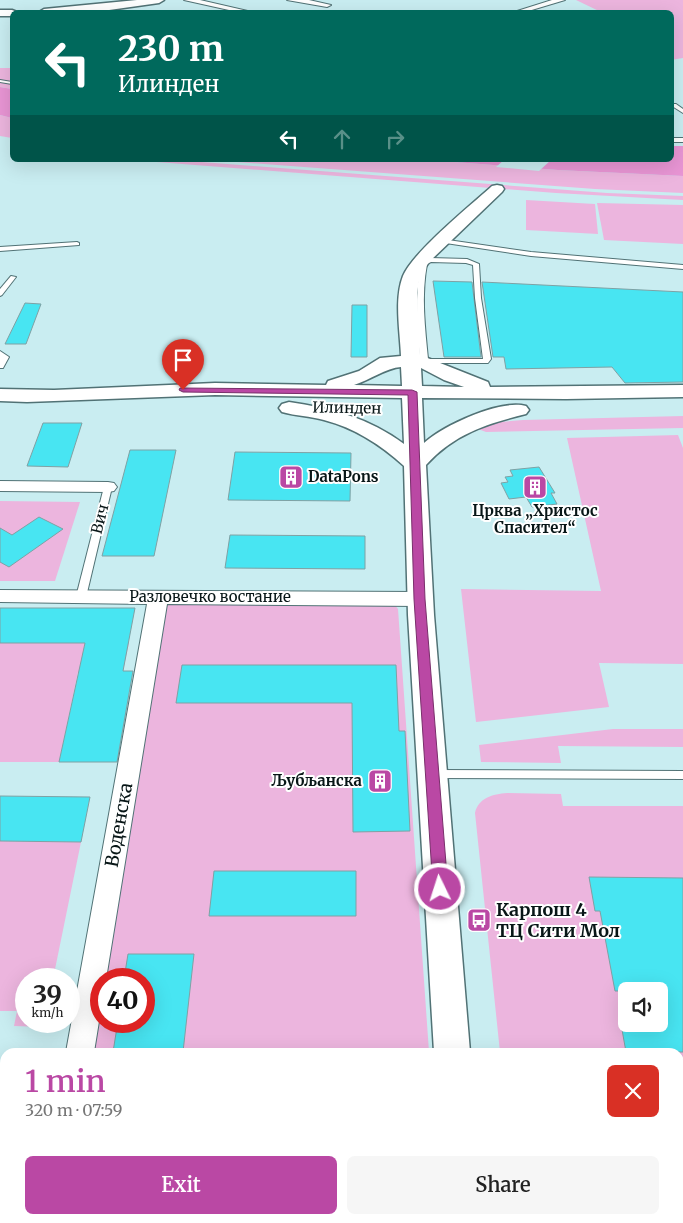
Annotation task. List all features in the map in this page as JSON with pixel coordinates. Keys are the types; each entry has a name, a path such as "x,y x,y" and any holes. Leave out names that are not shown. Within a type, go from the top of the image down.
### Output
{"street":[{"path":"73,10 159,0"},
{"path":"188,0 238,10"},
{"path":"291,0 328,6"},
{"path":"533,10 561,0"},
{"path":"452,1048 420,599 412,401 418,361 408,298 409,284 417,267 497,188"},
{"path":"305,391 348,382 376,370 387,362 418,361 515,402"},
{"name":"Илинден","path":"6,395 102,395 197,389 305,391 412,401"},
{"name":"Илинден","path":"515,402 683,391"},
{"name":"Илинден","path":"6,395 87,402 289,408 412,401 683,406"},
{"path":"415,464 434,444 458,427 515,402"},
{"path":"289,408 324,412 352,421 374,432 415,464"},
{"name":"Вич","path":"0,486 108,487"},
{"name":"Разловечко востание","path":"0,596 420,599"},
{"name":"Воденска","path":"81,1048 158,597"}],"lane":[{"path":"674,105 683,111"},
{"path":"442,241 531,254 683,267"},
{"path":"0,249 77,244"},
{"path":"430,260 473,262 476,264 478,298 487,359 418,361 419,315 424,263 430,260"},
{"path":"0,294 13,277"},
{"path":"0,352 5,357 0,366"},
{"name":"Вич","path":"81,597 108,487"},
{"path":"432,774 683,774"}],"shaded area":[{"path":"576,0 683,0 683,58 674,60 674,10 597,10"},
{"path":"0,68 10,68 10,89 0,87"},
{"path":"0,87 10,89 10,118 0,115"},
{"path":"0,115 10,118 10,138 0,136"},
{"path":"674,146 683,146 683,176 558,170 454,162 674,162"},
{"path":"157,162 202,162 607,193 683,196 683,200 556,193"},
{"path":"237,162 454,162 558,170 683,176 683,193 595,189"},
{"path":"526,200 595,204 598,234 526,230"},
{"path":"597,203 683,205 683,244 604,240"},
{"path":"683,416 683,428 486,432 478,429 500,422 523,420"},
{"path":"678,435 683,448 683,664 599,663 609,707 476,722 461,589 601,591 567,438"},
{"path":"0,501 80,502 55,581 0,581"},
{"path":"158,597 390,599 398,609 429,1048 81,1048 90,994 90,1033 155,1033 155,968 94,968"},
{"path":"0,643 129,643 123,671 78,672 59,762 0,762"},
{"path":"613,729 683,729 683,747 558,746 561,763 481,762 479,745"},
{"path":"507,793 561,794 563,806 683,806 683,1048 500,1048 475,813 479,804 487,798"},
{"path":"0,841 81,842 55,968 15,968 15,1011 0,1011"}],"pier":[{"path":"502,162 549,162 539,171 496,167"}],"building":[{"path":"433,281 472,282 481,357 444,357"},
{"path":"482,282 683,292 683,382 625,383 612,367 506,369 504,357 493,357"},
{"path":"25,303 41,304 26,344 5,344"},
{"path":"352,305 367,305 367,357 351,357"},
{"path":"43,423 82,423 68,467 27,466"},
{"path":"130,450 176,450 154,556 102,556"},
{"name":"DataPons","path":"235,452 351,453 350,501 228,500"},
{"name":"Црква „Христос Спасител“","path":"539,467 555,493 551,493 557,504 532,507 526,497 509,499 501,483 508,482 505,477 513,476 510,470"},
{"path":"39,517 63,529 9,567 0,562 0,528 12,535"},
{"path":"230,535 365,536 365,569 225,568"},
{"path":"0,608 135,608 123,671 133,671 117,762 59,762 85,643 0,643"},
{"path":"182,665 396,665 399,731 405,731 410,831 353,832 352,703 176,703"},
{"path":"0,796 90,797 81,842 0,841"},
{"path":"214,871 356,871 356,916 209,916"},
{"path":"589,877 683,878 683,1048 625,1048 622,1032 668,1032 668,982 618,982 618,991 615,991 600,911 595,911"},
{"path":"128,954 194,954 183,1048 114,1048 116,1033 155,1033 155,968 126,968"}],"place":[{"name":"DataPons","path":"291,477"},
{"name":"Црква „Христос Спасител“","path":"535,487"},
{"name":"Љубљанска","path":"380,781"},
{"name":"Карпош 4 ТЦ Сити Мол","path":"479,920"}],"route":[{"path":"183,390 412,392 420,599 440,889"}]}
